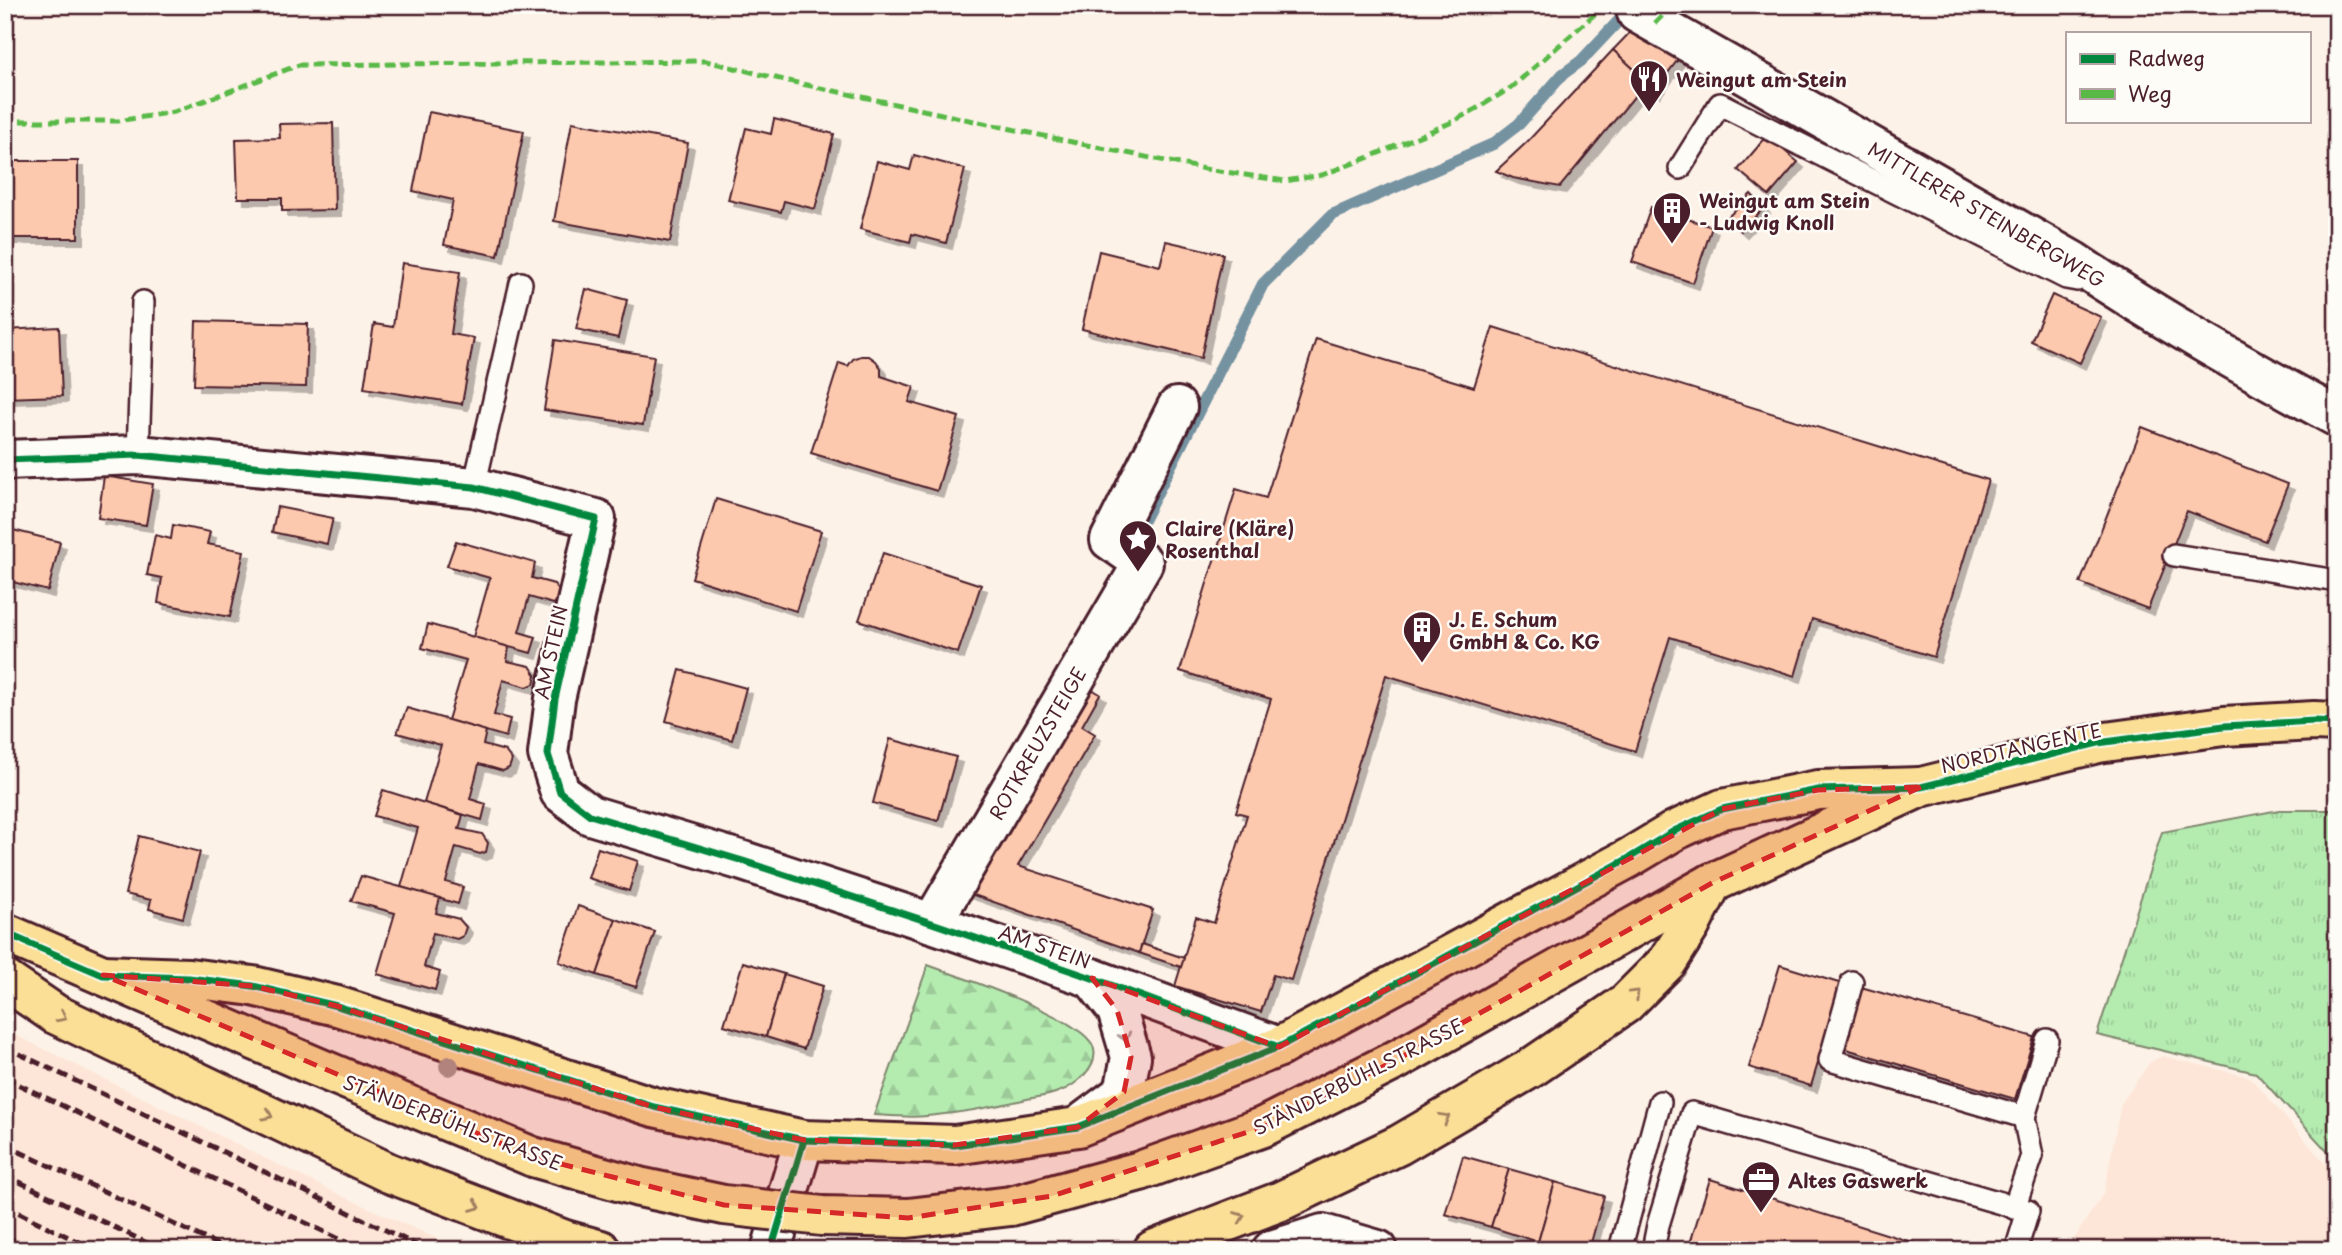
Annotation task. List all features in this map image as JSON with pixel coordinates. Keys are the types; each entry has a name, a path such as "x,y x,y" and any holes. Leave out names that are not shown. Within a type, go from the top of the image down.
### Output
{"highway":[{"name":"NORDTANGENTE","path":"1921,787 2098,743 2224,726 2337,722"},
{"name":"STÄNDERBÜHLSTRASSE","path":"5,933 367,1089 533,1157 639,1187 724,1205 822,1216 908,1218 1011,1206 1140,1171 1263,1127 1398,1059 1712,883 1921,787"},
{"path":"103,975 189,978 265,989 337,1006 654,1107 804,1140 955,1145 1078,1127 1279,1046 1629,858 1674,831 1722,809 1818,790 1921,787"},
{"path":"1153,1250 1280,1201 1387,1150 1531,1068 1625,1004 1668,961 1712,883"},
{"path":"5,980 55,1014 389,1173 565,1240 601,1250"}],"street":[{"name":"MITTLERER STEINBERGWEG","path":"1637,13 2073,261 2109,286 2337,417"},
{"name":"ROTKREUZSTEIGE","path":"932,923 1143,563 1110,540 1177,407"},
{"name":"AM STEIN","path":"5,460 138,455 474,487 596,519 555,699 548,754 560,792 590,815 743,861 932,923 1279,1046"},
{"name":"AM STEIN","path":"1078,1127 1124,1092 1131,1057 1117,1010 1092,978"},
{"path":"772,1250 804,1140"},
{"path":"1272,1250 1323,1234 1378,1250"}],"lane":[{"path":"1681,168 1720,104 2066,278 2109,286"},
{"path":"474,487 521,283"},
{"path":"138,455 143,302"},
{"path":"2174,555 2337,581"},
{"path":"1852,982 1830,1059 2024,1116"},
{"path":"2014,1208 2032,1156 2024,1116 2047,1040"},
{"path":"1620,1250 1660,1102"},
{"path":"1653,1250 1692,1113 2028,1212 2016,1250"}],"highlighted area":[{"path":"1921,787 1712,883 1398,1059 1263,1127 1052,1196 908,1218 724,1205 533,1157 103,975 253,986 337,1006 654,1107 804,1140 955,1145 1078,1127 1124,1092 1131,1057 1117,1010 1092,978 1279,1047 1722,809 1818,790"}],"shaded area":[{"path":"5,1030 338,1194 462,1250 5,1250"},
{"path":"2162,1056 2250,1077 2337,1177 2337,1250 2067,1250 2104,1192 2121,1104 2150,1062"}],"green space":[{"path":"2279,810 2337,810 2337,1162 2256,1073 2097,1035 2162,832"},
{"path":"928,965 1018,999 1067,1023 1084,1035 1093,1046 1090,1068 1071,1086 1046,1095 940,1115 874,1115"}],"building":[{"path":"1638,24 1686,49 1654,91 1647,81 1613,50"},
{"path":"1613,50 1647,81 1560,187 1513,178 1496,171 1527,142"},
{"path":"429,112 524,131 498,256 444,245 453,200 413,191"},
{"path":"774,119 834,134 815,209 784,201 781,212 728,200 746,128 771,134"},
{"path":"572,122 688,143 670,242 554,221"},
{"path":"333,123 335,210 282,211 282,198 238,198 236,139 280,138 279,124"},
{"path":"1767,136 1798,162 1769,196 1738,170"},
{"path":"914,155 965,169 946,243 912,234 910,242 860,229 877,161 910,170"},
{"path":"5,161 78,161 78,238 5,238"},
{"path":"1751,194 1764,208 1741,231 1727,218"},
{"name":"Weingut am Stein - Ludwig Knoll","path":"1651,207 1712,227 1693,283 1632,262"},
{"path":"1166,241 1223,254 1201,358 1082,329 1099,251 1160,266"},
{"path":"402,263 460,272 451,334 474,338 462,404 364,388 374,324 393,327"},
{"path":"586,289 627,300 618,338 576,329"},
{"path":"2052,295 2101,317 2080,363 2031,341"},
{"path":"196,321 308,324 306,387 194,385"},
{"path":"59,327 62,396 5,398 5,330"},
{"name":"J. E. Schum GmbH & Co. KG","path":"1493,327 1988,480 1934,657 1812,619 1795,676 1670,637 1635,751 1386,675 1291,980 1273,975 1261,1012 1175,986 1196,917 1214,923 1247,815 1236,812 1271,699 1180,671 1236,489 1266,498 1316,339 1474,387"},
{"path":"555,340 654,356 643,425 544,410"},
{"path":"869,356 876,361 881,368 881,376 914,387 909,402 959,417 937,491 811,453 839,363 848,366 853,359"},
{"path":"2142,427 2288,484 2265,541 2187,511 2148,609 2080,583"},
{"path":"104,476 153,484 146,525 98,518"},
{"path":"716,499 821,531 796,611 692,578"},
{"path":"277,507 333,518 327,544 272,532"},
{"path":"173,525 210,532 207,544 244,551 230,617 158,603 162,578 147,575 155,535 171,539"},
{"path":"5,528 60,542 48,591 5,580"},
{"path":"456,541 535,563 532,578 554,584 561,593 559,601 553,604 529,597 519,632 536,637 531,653 473,637 490,578 447,566"},
{"path":"883,553 981,585 958,653 859,620"},
{"path":"428,624 509,647 507,661 530,666 536,675 534,684 527,687 503,680 494,715 510,719 506,737 448,720 466,660 422,648"},
{"path":"680,670 746,688 732,740 666,721"},
{"path":"1082,683 1100,694 1082,726 1095,734 1018,866 1153,910 1139,953 962,891"},
{"path":"407,708 486,731 483,745 505,751 512,760 509,768 503,771 479,764 470,799 486,804 482,820 424,803 441,745 397,733"},
{"path":"890,739 956,757 938,821 873,803"},
{"path":"383,790 463,815 459,829 482,834 488,843 486,852 480,854 456,847 446,882 463,887 458,904 401,887 418,828 374,816"},
{"path":"139,836 200,852 183,918 149,909 151,900 125,894"},
{"path":"598,848 638,861 629,891 588,878"},
{"path":"361,876 440,898 436,913 459,919 466,927 463,936 457,939 433,933 424,967 440,972 435,990 377,974 395,913 351,901"},
{"path":"578,906 616,919 597,975 559,962"},
{"path":"616,919 655,932 636,987 597,975"},
{"path":"1142,944 1184,958 1181,967 1139,953"},
{"path":"743,962 784,974 766,1037 724,1025"},
{"path":"1780,965 1842,984 1811,1086 1749,1067"},
{"path":"784,974 823,986 804,1049 766,1037"},
{"path":"1861,987 2034,1037 2015,1099 1843,1048"},
{"path":"1463,1156 1509,1169 1491,1227 1445,1214"},
{"path":"1509,1169 1555,1182 1538,1242 1491,1227"},
{"name":"Altes Gaswerk","path":"1710,1179 1937,1250 1688,1250"},
{"path":"1555,1182 1604,1196 1589,1250 1568,1250 1538,1242"}],"waterway":[{"path":"1129,548 1263,284 1332,215 1493,144 1519,124 1563,74 1581,61 1625,14"}],"railway":[{"path":"5,1047 427,1250"},
{"path":"5,1078 362,1250"},
{"path":"5,1145 229,1250"},
{"path":"5,1175 162,1250"},
{"path":"5,1206 95,1250"},
{"path":"5,1236 34,1250"}],"marked path":[{"path":"5,121 118,121 174,112 299,65 706,61 1072,142 1205,169 1285,181 1322,175 1367,158 1450,123 1483,105 1512,87 1605,5"},
{"path":"1621,5 1637,13"},
{"path":"1655,23 1673,5"}],"cycle path":[{"path":"5,460 138,455 474,487 596,519 555,699 548,754 560,792 590,815 743,861 932,923 1279,1047"},
{"path":"5,933 103,975 189,978 253,986 337,1006 654,1107 804,1140 955,1145 1078,1127 1279,1047 1674,831 1722,809 1818,790 1921,787 2098,743 2224,726 2337,722"},
{"path":"771,1250 804,1140"}],"place":[{"name":"Weingut am Stein","path":"1649,113"},
{"name":"Weingut am Stein - Ludwig Knoll","path":"1672,245"},
{"name":"Claire (Kläre) Rosenthal","path":"1138,573"},
{"name":"J. E. Schum GmbH & Co. KG","path":"1422,664"},
{"name":"Altes Gaswerk","path":"1761,1214"}]}
